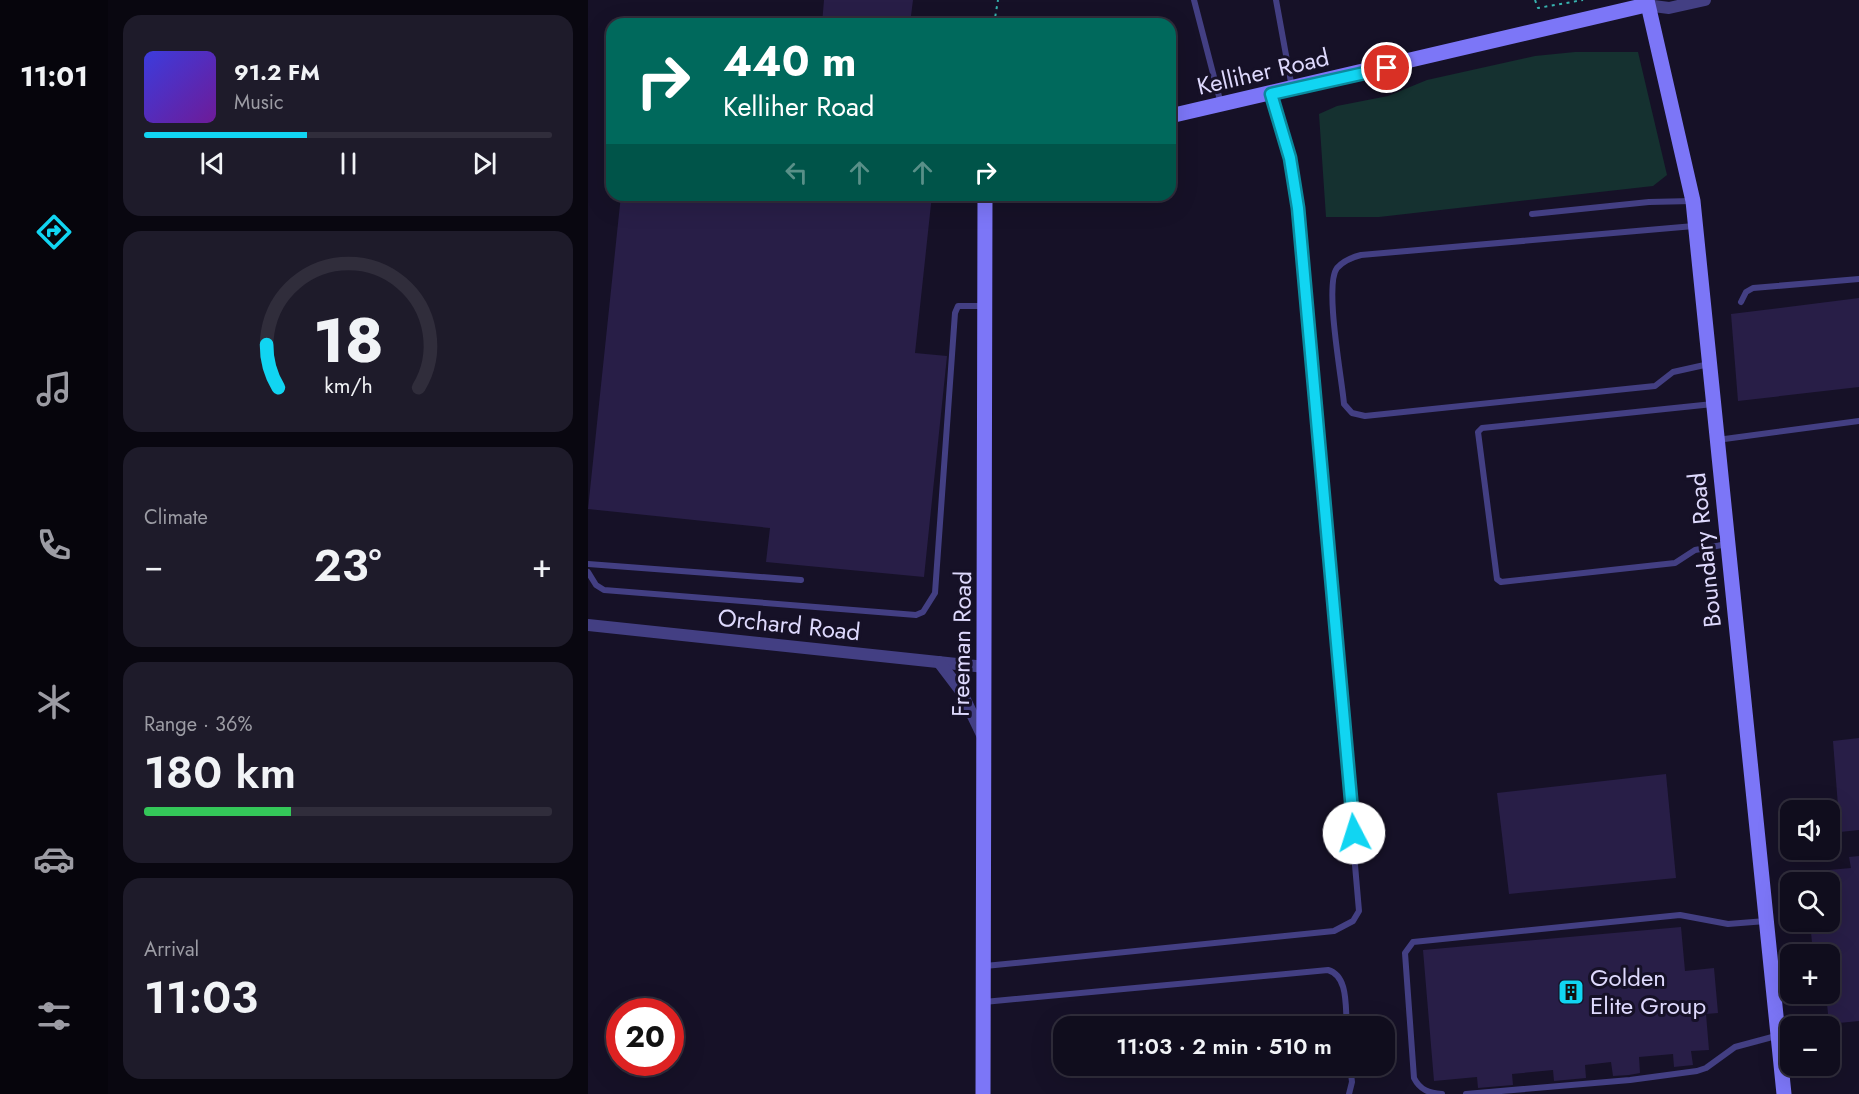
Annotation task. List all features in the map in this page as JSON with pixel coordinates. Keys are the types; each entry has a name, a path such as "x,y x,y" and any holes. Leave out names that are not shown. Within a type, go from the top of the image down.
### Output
{"street":[{"name":"Kelliher Road","path":"1176,115 1293,89 1648,1 1669,8 1705,0"},
{"name":"Boundary Road","path":"1648,1 1693,201 1784,1094"},
{"name":"Freeman Road","path":"983,1094 985,201"},
{"name":"Orchard Road","path":"588,625 985,667"},
{"path":"939,662 962,691 984,739"}],"lane":[{"path":"1194,0 1221,105"},
{"path":"1276,0 1293,89"},
{"path":"984,966 1334,931 1353,921 1359,911 1298,208 1290,158 1271,94"},
{"path":"1532,214 1649,202 1693,201"},
{"path":"1695,226 1361,255 1351,258 1336,269 1331,288 1344,404 1352,413 1365,416 1655,386 1673,372 1709,364"},
{"path":"1741,302 1746,292 1753,288 1859,279"},
{"path":"588,572 596,585 604,590 916,615 923,612 935,593 955,313 958,306 962,305 984,306"},
{"path":"1713,404 1482,428 1478,432 1497,579 1501,582 1675,563 1695,550 1727,544"},
{"path":"1717,440 1859,421"},
{"path":"588,564 801,580"},
{"path":"1443,1094 1427,1092 1418,1085 1414,1078 1405,953 1413,942 1680,915 1728,924 1766,921"},
{"path":"984,1002 1328,970 1339,975 1343,984 1346,1016"},
{"path":"1466,1094 1630,1080 1697,1071 1706,1068 1734,1047 1778,1035"},
{"path":"1348,1094 1351,1076"}],"path":[{"path":"995,18 998,0"},
{"path":"1535,0 1538,8 1583,0"}],"green space":[{"path":"1575,52 1638,52 1667,175 1653,186 1379,217 1326,217 1319,114 1337,106 1388,96 1427,80 1535,56"}],"building":[{"path":"824,0 913,0 911,18 822,18"},
{"path":"620,201 931,201 915,353 947,356 924,577 766,562 770,528 588,509"},
{"path":"1859,298 1859,387 1738,401 1731,314"},
{"path":"1859,738 1859,830 1840,832 1840,800 1838,800 1833,741"},
{"path":"1666,774 1676,878 1509,894 1497,793"},
{"path":"1859,856 1859,1021 1840,1023 1840,1016 1828,1016 1827,1004 1840,1004 1840,944 1812,944 1811,932 1840,932 1840,872 1818,871 1851,868 1849,857"},
{"name":"Golden Elite Group","path":"1681,927 1685,971 1714,968 1718,1013 1706,1014 1709,1050 1691,1051 1693,1065 1674,1067 1673,1054 1639,1057 1640,1073 1629,1075 1613,1076 1611,1062 1585,1065 1586,1078 1554,1081 1553,1070 1512,1074 1513,1085 1478,1088 1477,1077 1434,1081 1423,950"}],"place":[{"name":"Golden Elite Group","path":"1571,992"}],"route":[{"path":"1354,833 1298,208 1290,158 1271,94 1387,68"}]}
